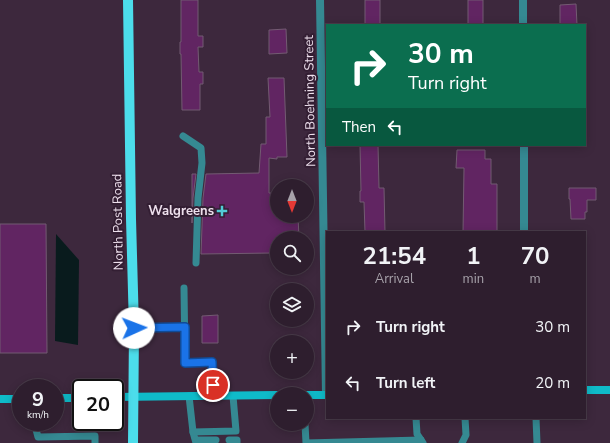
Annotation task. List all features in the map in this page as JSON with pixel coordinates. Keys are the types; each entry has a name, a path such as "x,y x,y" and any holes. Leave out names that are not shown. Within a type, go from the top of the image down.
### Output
{"main road":[{"name":"North Post Road","path":"128,0 130,219 134,328 133,443"},
{"path":"586,390 610,390"},
{"path":"314,395 326,394"},
{"path":"124,397 270,395"},
{"path":"0,399 12,399"}],"street":[{"name":"North Boehning Street","path":"320,0 326,394"},
{"path":"523,0 523,24"},
{"path":"524,146 524,231"}],"lane":[{"path":"183,136 201,148 202,163 198,198 196,263"},
{"path":"184,288 185,363 212,362 214,396"},
{"path":"134,328 185,327"},
{"path":"189,396 193,432 196,442 216,440"},
{"path":"228,440 237,441 233,396"},
{"path":"416,419 417,434 422,441"},
{"path":"462,443 466,435 465,419"},
{"path":"536,419 537,443"},
{"path":"36,431 38,437 56,440 95,436 95,443"},
{"path":"193,432 236,431"},
{"path":"305,431 306,443 422,441"}],"shaded area":[{"path":"56,234 79,260 78,345 55,341"}],"building":[{"path":"181,0 198,0 198,36 203,36 203,47 198,47 199,72 203,72 203,84 200,84 200,110 182,110 180,54"},
{"path":"365,0 380,0 380,24 365,24"},
{"path":"468,0 483,0 483,24 468,24"},
{"path":"576,4 577,24 560,24 560,5"},
{"path":"286,29 287,53 269,54 269,30"},
{"path":"268,78 284,78 287,157 277,157 277,159 269,158 270,223 298,223 299,231 270,231 270,253 201,254 203,198 206,174 259,173 261,144 266,144 266,117 270,117"},
{"path":"360,146 378,146 379,188 384,188 385,231 365,231 364,202 360,202"},
{"path":"457,150 485,150 485,159 491,159 491,184 497,184 497,231 463,231 464,168 456,168"},
{"path":"192,174 196,174 192,223"},
{"path":"569,188 596,188 596,200 587,200 587,212 585,212 585,219 571,219"},
{"path":"0,224 46,224 47,353 0,353"},
{"path":"218,315 218,343 202,343 202,316"}],"place":[{"name":"Walgreens","path":"222,211"}],"route":[{"path":"134,328 185,327 185,363 212,362 213,385"}]}
